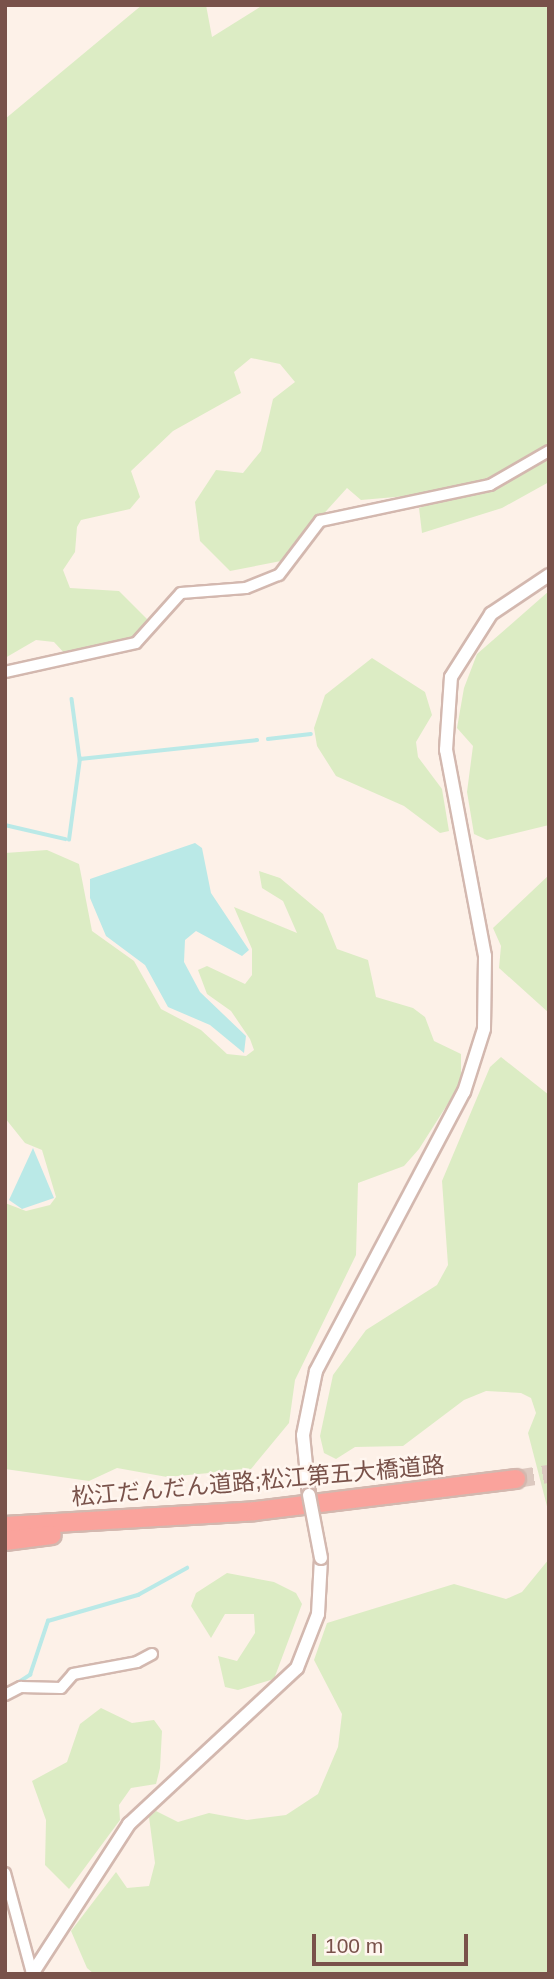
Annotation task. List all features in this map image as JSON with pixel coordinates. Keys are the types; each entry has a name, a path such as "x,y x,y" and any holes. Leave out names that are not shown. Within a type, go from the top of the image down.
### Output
{"highway":[{"name":"松江だんだん道路;松江第五大橋道路","path":"5,1526 188,1517 516,1479"},
{"path":"5,1541 188,1517"},
{"path":"5,1519 46,1525"}],"street":[{"path":"5,672 136,643 181,593 246,588 279,575 320,521 490,485 549,451"},
{"path":"32,1973 129,1824 297,1668 318,1614 321,1558 309,1495 303,1435 316,1371 464,1091 484,1028 485,957 446,750 451,677 491,614 549,575"},
{"path":"5,1695 21,1687 61,1688 72,1674 137,1662 152,1654"},
{"path":"5,1873 32,1973"}],"green space":[{"path":"142,5 206,5 212,37 263,5 549,5 549,482 502,508 422,533 419,508 437,502 441,493 361,500 347,488 281,561 230,571 200,541 195,502 216,470 243,473 261,451 273,399 295,382 280,364 251,358 234,372 241,393 173,431 131,471 140,497 130,509 81,520 77,527 75,552 63,570 70,588 119,591 148,620 143,627 131,639 67,656 54,642 36,640 5,658 5,119"},
{"path":"549,591 549,825 487,840 474,834 467,792 473,746 457,728 464,688 477,654"},
{"path":"372,658 425,692 432,715 416,742 418,757 442,789 449,831 440,833 404,806 336,776 317,746 314,728 325,695"},
{"path":"47,850 79,864 92,931 134,961 161,1009 201,1030 227,1054 246,1056 254,1050 250,1039 231,1011 207,994 198,970 207,966 245,984 252,975 252,949 234,907 297,933 283,901 262,888 259,871 280,878 323,914 337,949 368,960 376,997 413,1008 425,1017 434,1041 461,1054 461,1083 419,1149 404,1166 358,1183 356,1255 295,1380 289,1423 251,1469 167,1477 117,1468 89,1481 5,1469 5,1203 26,1211 50,1205 56,1197 42,1150 25,1143 5,1118 5,853"},
{"path":"549,875 549,1013 499,968 501,946 493,928"},
{"path":"501,1057 549,1095 549,1514 528,1433 536,1413 531,1398 521,1393 486,1391 464,1400 403,1446 355,1447 336,1459 324,1453 320,1436 333,1375 366,1330 437,1285 448,1265 442,1181 490,1067"},
{"path":"549,1559 549,1974 94,1974 87,1968 71,1931 116,1872 127,1888 149,1886 155,1863 149,1817 156,1811 178,1822 209,1813 247,1820 286,1815 318,1794 338,1747 342,1714 314,1660 327,1623 454,1584 506,1599 522,1592"},
{"path":"227,1573 274,1582 296,1593 302,1604 274,1679 238,1690 225,1687 218,1656 237,1661 255,1633 254,1614 225,1614 211,1638 191,1606 196,1593"},
{"path":"101,1708 132,1723 154,1720 162,1731 160,1768 156,1784 131,1788 119,1805 120,1820 69,1889 45,1865 46,1820 32,1781 67,1762 80,1724"}],"water":[{"path":"195,843 202,848 211,893 249,950 242,956 196,931 185,940 184,962 200,992 246,1036 244,1053 210,1025 168,1007 145,965 106,936 90,898 90,879"},
{"path":"33,1148 54,1198 22,1209 9,1200"}],"waterway":[{"path":"72,699 80,759"},
{"path":"268,739 311,734"},
{"path":"69,840 80,759 257,740"},
{"path":"5,825 65,839"},
{"path":"16,1684 30,1675 48,1621 138,1595 187,1568"}],"tunnel":[{"path":"516,1479 549,1474"}]}
